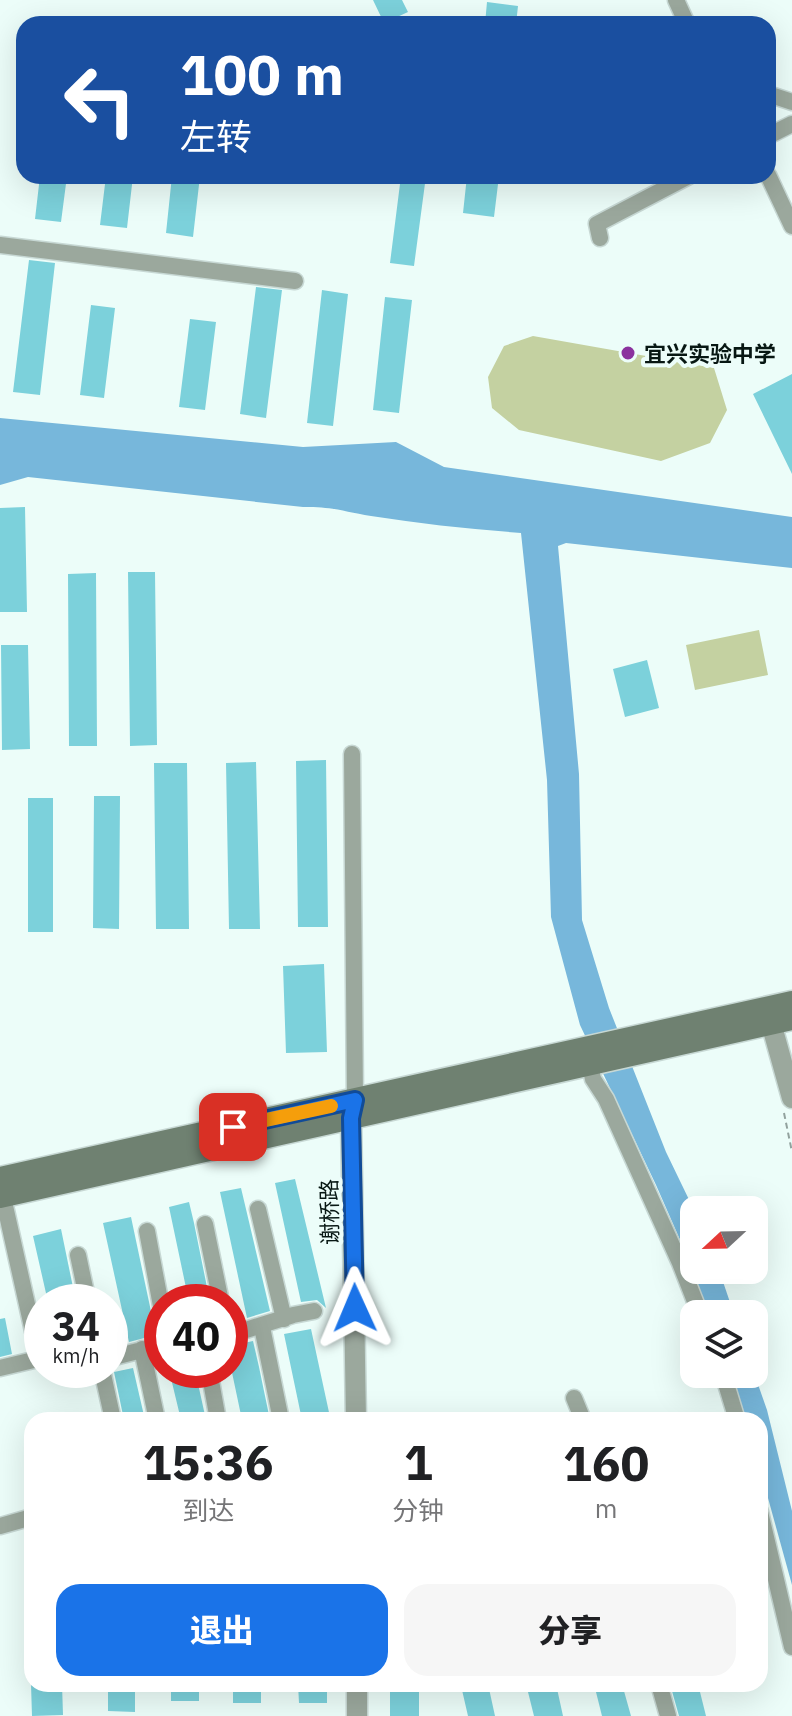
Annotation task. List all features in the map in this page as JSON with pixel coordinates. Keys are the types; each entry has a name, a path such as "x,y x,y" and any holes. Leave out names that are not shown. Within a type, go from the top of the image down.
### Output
{"main road":[{"path":"1,1191 353,1109 785,1016"}],"street":[{"path":"600,238 597,224 674,184"},
{"path":"772,184 792,226"},
{"path":"0,245 295,281"},
{"path":"352,754 353,1109"},
{"path":"785,1016 792,1098"},
{"path":"588,1057 593,1079 606,1099 695,1300"},
{"name":"谢桥路","path":"353,1109 356,1412"},
{"path":"1,1191 24,1289"},
{"path":"258,1209 284,1319"},
{"path":"205,1224 217,1284"},
{"path":"147,1231 157,1284"},
{"path":"78,1255 84,1284"},
{"path":"248,1330 314,1311"},
{"path":"262,1327 279,1412"},
{"path":"128,1353 142,1349 155,1412"},
{"path":"0,1368 24,1362"},
{"path":"106,1388 111,1412"},
{"path":"212,1388 217,1412"},
{"path":"727,1388 735,1412"},
{"path":"574,1398 580,1412"},
{"path":"0,1526 24,1519"},
{"path":"768,1546 792,1647"},
{"path":"357,1692 357,1716"},
{"path":"661,1692 668,1716"}],"green space":[{"path":"533,336 714,368 727,410 710,443 661,461 519,430 492,408 488,377 504,346"},
{"path":"759,630 768,675 695,690 686,645"}],"water":[{"path":"0,418 303,447 396,442 444,467 792,517 792,568 566,543 558,546 579,774 582,920 609,1008 666,1152 687,1196 680,1196 680,1240 580,1025 551,917 547,780 521,533 408,521 322,507 28,477 0,485"},
{"path":"697,1284 724,1284 729,1300 703,1300"},
{"path":"735,1388 759,1388 767,1412 743,1412"},
{"path":"768,1414 792,1511 792,1585 768,1498"}],"building":[{"path":"373,0 402,0 408,12 399,16 381,16"},
{"path":"487,2 518,6 517,16 486,16"},
{"path":"39,184 66,184 61,222 35,219"},
{"path":"105,184 132,184 127,228 100,225"},
{"path":"171,184 199,184 193,237 166,233"},
{"path":"400,184 425,184 414,266 390,263"},
{"path":"466,184 498,184 494,217 463,213"},
{"path":"29,260 55,263 40,395 13,392"},
{"path":"256,287 282,290 266,418 240,414"},
{"path":"322,290 348,294 333,426 307,423"},
{"path":"385,297 412,300 399,413 373,410"},
{"path":"91,305 115,308 104,398 80,395"},
{"path":"190,319 216,322 205,410 179,407"},
{"path":"792,374 792,474 753,394"},
{"path":"25,507 27,612 0,612 0,508"},
{"path":"128,572 155,572 157,745 130,746"},
{"path":"96,573 97,746 69,746 68,574"},
{"path":"1,645 28,645 30,749 2,750"},
{"path":"647,660 659,708 625,717 613,669"},
{"path":"326,760 328,927 298,927 296,761"},
{"path":"256,762 260,929 229,929 226,763"},
{"path":"154,763 187,763 189,929 156,929"},
{"path":"94,796 120,796 119,929 93,928"},
{"path":"28,798 53,798 53,932 28,932"},
{"path":"324,964 327,1052 286,1053 283,966"},
{"path":"295,1179 326,1308 317,1300 301,1302 275,1183"},
{"path":"241,1188 270,1311 248,1318 248,1284 240,1284 220,1192"},
{"path":"189,1202 206,1284 185,1284 169,1207"},
{"path":"131,1217 145,1284 144,1338 129,1342 128,1284 116,1284 103,1223"},
{"path":"61,1229 72,1284 44,1284 33,1236"},
{"path":"5,1318 12,1354 0,1357 0,1319"},
{"path":"311,1329 329,1412 300,1412 284,1334"},
{"path":"253,1341 268,1412 240,1412 235,1388 248,1388 248,1342"},
{"path":"133,1368 143,1412 122,1412 117,1388 128,1388 128,1369"},
{"path":"173,1388 199,1388 204,1412 179,1412"},
{"path":"31,1692 62,1692 63,1715 32,1716"},
{"path":"108,1692 135,1692 135,1712 108,1711"},
{"path":"171,1692 199,1692 199,1701 171,1701"},
{"path":"233,1692 261,1692 261,1703 233,1703"},
{"path":"298,1692 327,1692 327,1703 299,1703"},
{"path":"390,1692 419,1692 419,1716 390,1716"},
{"path":"462,1692 490,1692 495,1716 468,1716"},
{"path":"528,1692 558,1692 563,1716 534,1716"},
{"path":"596,1692 624,1692 631,1716 602,1716"},
{"path":"672,1692 700,1692 706,1716 679,1716"}],"slow traffic":[{"path":"266,1120 331,1106"}],"place":[{"name":"宜兴实验中学","path":"628,353"}],"route":[{"path":"233,1127 355,1100 351,1118 355,1308"}]}
